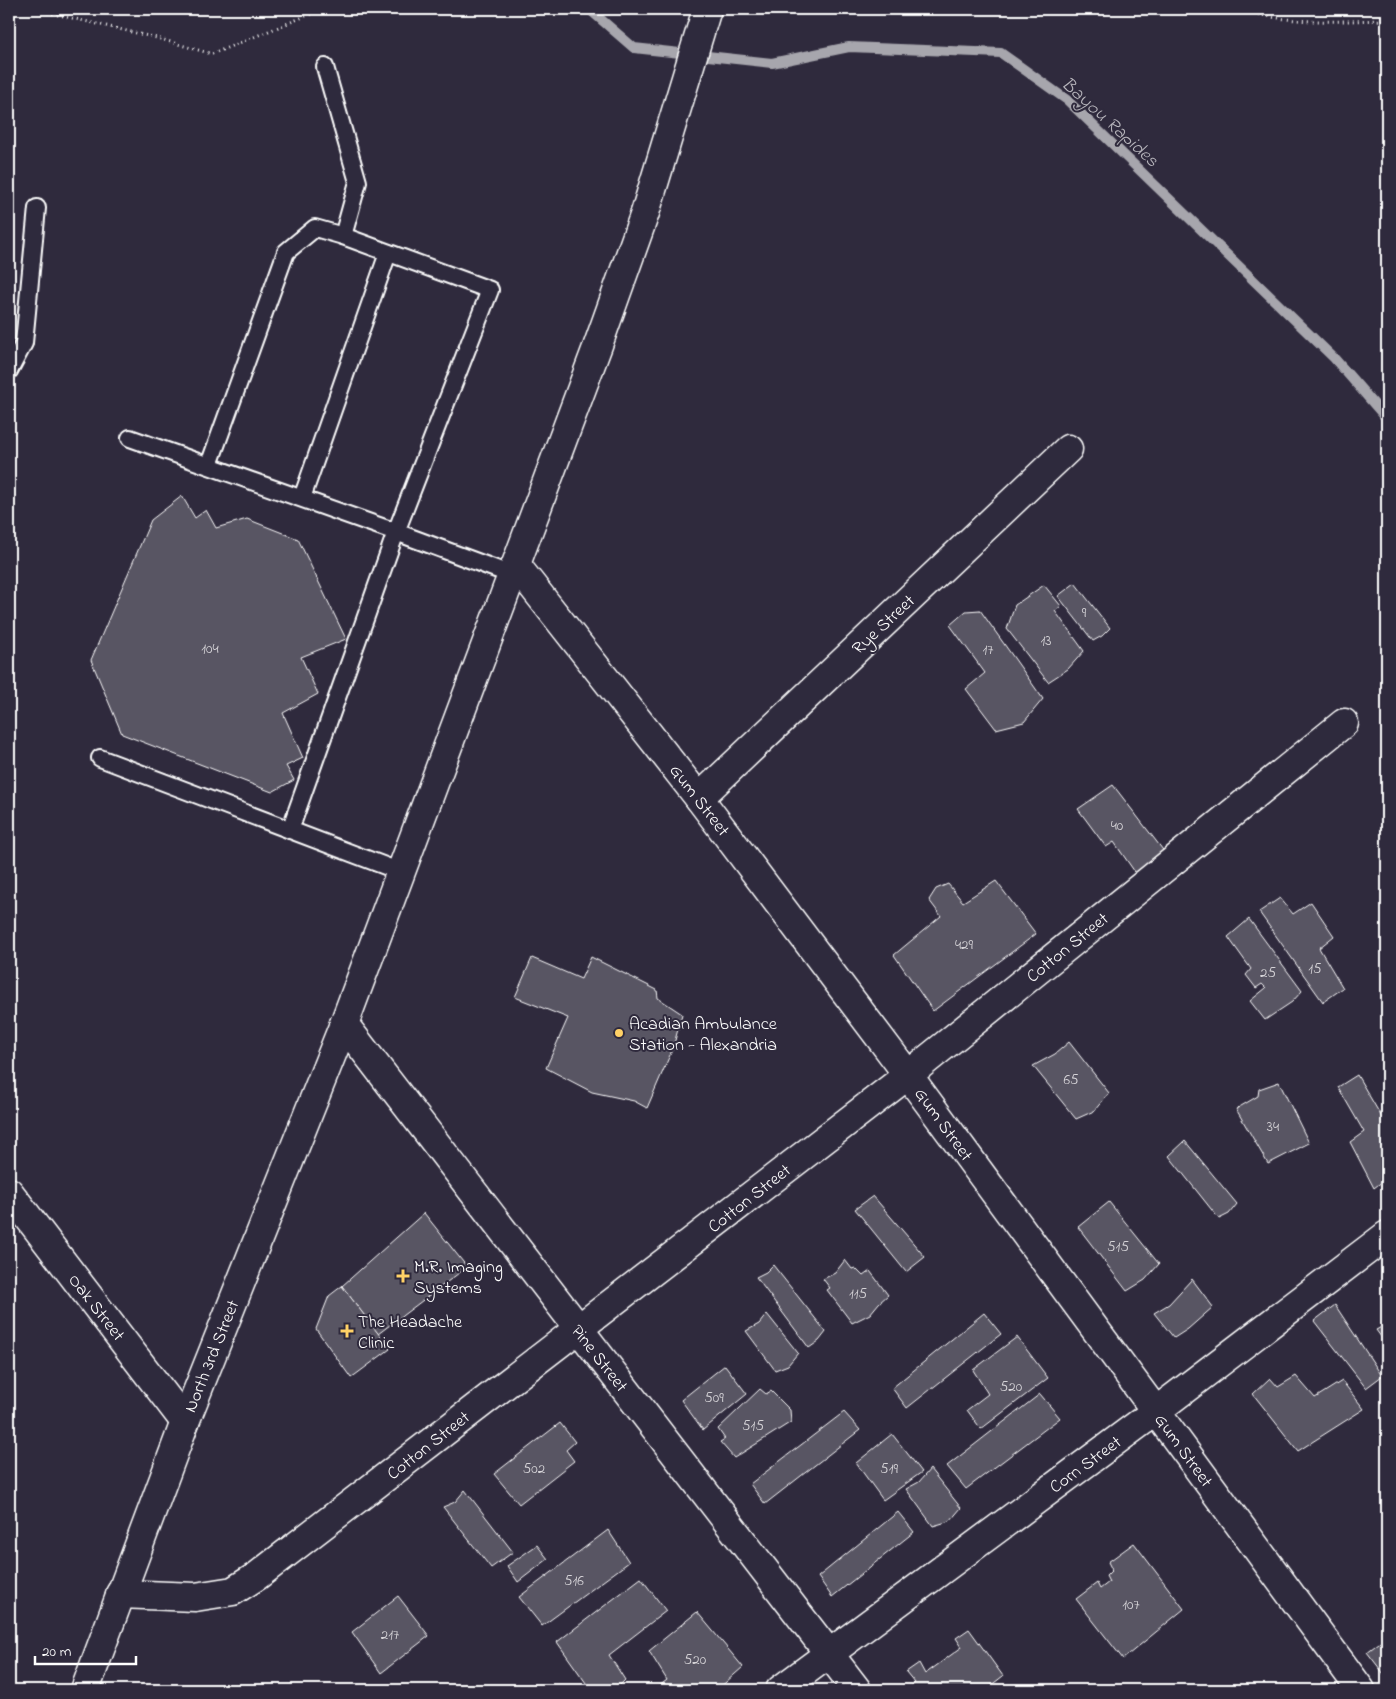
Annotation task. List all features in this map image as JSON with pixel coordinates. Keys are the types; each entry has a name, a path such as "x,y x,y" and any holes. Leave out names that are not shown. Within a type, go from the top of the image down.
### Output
{"street":[{"name":"North 3rd Street","path":"85,1690 185,1422 344,1024 598,344 645,213 707,9"},
{"name":"Rye Street","path":"699,798 1068,449"},
{"name":"Gum Street","path":"514,570 699,798 908,1075 1361,1690"},
{"name":"Cotton Street","path":"120,1594 195,1597 233,1591 257,1576 908,1075 1344,723"},
{"name":"Pine Street","path":"344,1024 857,1690"},
{"name":"Oak Street","path":"9,1192 185,1422"},
{"name":"Corn Street","path":"780,1690 1156,1411 1387,1235"}],"lane":[{"path":"326,67 358,182 343,236"},
{"path":"9,372 24,343 37,208"},
{"path":"209,465 286,252 315,228 343,236 490,290 396,532 290,830"},
{"path":"302,498 388,253"},
{"path":"130,438 396,532 514,570"},
{"path":"100,758 401,872"}],"path":[{"path":"32,9 156,38 212,54 323,9"},
{"path":"1239,9 1259,16 1302,21 1387,20"}],"building":[{"path":"182,496 195,518 206,510 216,528 247,519 298,539 346,639 301,657 318,694 283,713 303,758 286,766 294,780 272,792 122,734 91,660 151,520"},
{"path":"1075,583 1110,628 1093,641 1058,596"},
{"path":"1044,585 1061,606 1055,611 1084,651 1068,669 1048,682 1007,629 1015,605"},
{"path":"980,610 1043,699 1024,722 996,729 966,689 985,673 950,625 966,611"},
{"path":"1113,785 1166,854 1137,875 1114,842 1106,847 1078,809"},
{"path":"996,881 1036,934 933,1011 894,955 941,916 929,900 936,889 948,884 963,902"},
{"path":"1280,898 1293,914 1311,902 1334,936 1319,948 1343,988 1323,1002 1259,912"},
{"path":"1249,919 1302,991 1292,1002 1265,1020 1250,1001 1266,988 1262,984 1256,988 1246,975 1251,969 1228,937"},
{"name":"Acadian Ambulance Station - Alexandria","path":"591,957 657,990 658,998 682,1014 673,1048 647,1108 634,1101 592,1092 546,1068 568,1018 515,997 532,958 581,979"},
{"path":"1069,1042 1109,1093 1094,1111 1076,1119 1033,1066 1055,1054"},
{"path":"1387,1056 1387,1072 1381,1059"},
{"path":"1357,1075 1387,1126 1387,1178 1374,1188 1350,1142 1364,1132 1338,1087"},
{"path":"1279,1082 1309,1143 1268,1164 1236,1109 1258,1096 1259,1089"},
{"path":"1185,1141 1237,1204 1229,1214 1219,1219 1169,1156"},
{"path":"873,1196 925,1257 906,1272 855,1209"},
{"path":"1109,1202 1159,1264 1145,1280 1127,1291 1078,1227"},
{"name":"M.R. Imaging Systems","path":"424,1213 467,1267 378,1334 342,1286"},
{"path":"845,1260 852,1269 855,1268 863,1276 870,1271 888,1295 870,1314 852,1323 827,1290 830,1288 823,1279 835,1273"},
{"path":"773,1265 826,1332 819,1341 809,1348 756,1277 766,1272"},
{"path":"1192,1279 1213,1307 1188,1329 1174,1338 1154,1313 1169,1304"},
{"name":"The Headache Clinic","path":"342,1286 390,1349 351,1378 316,1329 329,1296"},
{"path":"1335,1305 1382,1376 1366,1388 1314,1321"},
{"path":"984,1313 1001,1334 907,1408 892,1388"},
{"path":"767,1314 798,1353 788,1365 775,1370 746,1331 759,1324"},
{"path":"1387,1324 1387,1345 1376,1330"},
{"path":"1017,1337 1048,1378 981,1429 967,1410 988,1394 973,1370"},
{"path":"725,1365 747,1394 703,1430 681,1400"},
{"path":"1296,1376 1315,1398 1342,1381 1364,1409 1298,1451 1253,1394 1270,1378 1278,1387"},
{"path":"760,1389 766,1394 771,1391 790,1410 791,1422 734,1458 720,1442 725,1439 718,1429"},
{"path":"1040,1394 1060,1418 966,1489 947,1466"},
{"path":"844,1412 860,1430 765,1504 750,1484"},
{"path":"560,1423 575,1442 566,1450 574,1461 519,1504 494,1474"},
{"path":"892,1434 922,1472 883,1500 856,1463"},
{"path":"930,1469 961,1508 950,1521 933,1526 906,1489 919,1482"},
{"path":"465,1490 513,1552 491,1568 443,1507 455,1502"},
{"path":"898,1512 914,1532 832,1597 818,1577"},
{"path":"608,1530 629,1562 542,1626 519,1597"},
{"path":"1134,1543 1184,1609 1123,1659 1076,1599 1097,1583 1100,1589 1109,1582 1106,1576 1112,1570 1108,1562"},
{"path":"537,1545 548,1559 518,1582 507,1566"},
{"path":"641,1578 666,1611 609,1655 625,1680 615,1690 591,1690 557,1642"},
{"path":"398,1596 429,1636 381,1673 352,1632"},
{"path":"697,1612 743,1667 717,1690 654,1690 667,1680 649,1651"},
{"path":"969,1629 1003,1676 985,1690 907,1690 915,1683 906,1672 919,1663 925,1674 962,1647 956,1638"},
{"path":"1387,1637 1387,1678 1367,1652"}],"waterway":[{"name":"Bayou Rapides","path":"589,9 634,48 772,63 849,47 1001,53 1067,100 1334,358 1387,419"}],"place":[{"name":"Acadian Ambulance Station - Alexandria","path":"619,1033"},
{"name":"M.R. Imaging Systems","path":"403,1276"},
{"name":"The Headache Clinic","path":"347,1331"}]}
